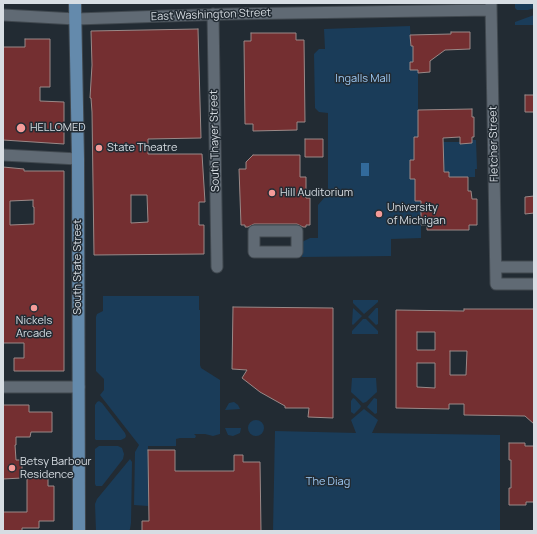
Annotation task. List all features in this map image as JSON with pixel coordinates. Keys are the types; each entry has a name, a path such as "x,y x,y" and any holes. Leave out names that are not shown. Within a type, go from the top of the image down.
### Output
{"main road":[{"name":"South State Street","path":"76,3 79,531"}],"street":[{"name":"East Washington Street","path":"3,15 76,19 491,6"},
{"name":"Fletcher Street","path":"491,6 496,284 534,284"},
{"name":"South Thayer Street","path":"213,14 217,267"},
{"path":"3,156 78,160"},
{"path":"496,267 534,267"},
{"path":"3,387 79,387"}],"green space":[{"path":"515,3 534,3 534,8 528,10 517,10 515,8"},
{"path":"534,15 534,25 515,25 515,22"},
{"name":"Ingalls Mall","path":"410,26 411,46 413,46 413,62 410,63 410,70 418,70 418,137 414,137 414,160 410,160 410,179 415,179 415,201 421,201 421,238 391,239 391,256 302,257 302,242 310,238 318,238 318,205 324,198 328,197 328,113 319,112 315,108 314,54 319,49 325,49 324,29"},
{"path":"472,140 476,140 477,169 475,169 475,177 449,177 449,172 444,172 443,142 460,142 460,144 472,143"},
{"path":"103,296 199,296 200,365 201,368 220,380 220,434 213,436 194,434 196,436 195,438 176,439 176,446 148,446 148,506 134,505 135,452 139,445 100,395 104,390 104,379 96,371 96,317 97,314 103,311"},
{"path":"353,300 378,300 378,302 364,314 353,303"},
{"path":"353,308 362,316 353,325 352,324"},
{"path":"376,308 378,308 378,324 376,325 368,317"},
{"path":"363,319 366,319 378,331 378,334 352,334 352,331"},
{"path":"352,378 376,378 377,392 363,403 351,392"},
{"path":"353,398 361,406 354,414 351,412 351,401"},
{"path":"374,398 377,399 377,413 375,414 367,407"},
{"path":"99,401 125,433 125,438 121,440 95,439 95,405"},
{"path":"234,402 240,409 225,410 229,403"},
{"name":"The Diag","path":"364,409 378,420 372,433 500,435 500,531 273,531 275,431 356,433 351,420"},
{"path":"253,420 259,420 264,425 262,434 259,436 253,436 248,431 248,425"},
{"path":"225,428 241,428 240,433 233,436 228,435"},
{"path":"99,446 118,446 122,448 124,454 123,459 102,486 96,486 95,449"},
{"path":"130,459 132,462 130,529 129,531 96,531 95,504 97,499"}],"shaded area":[{"path":"361,163 369,163 369,176 361,176"}],"building":[{"path":"198,29 201,138 148,139 148,154 202,154 205,202 199,202 199,225 204,225 204,254 94,255 92,112 90,98 92,65 91,31","holes":["131,195 147,195 148,222 131,223"]},
{"path":"451,32 470,32 470,49 445,50 430,61 430,72 418,73 418,70 410,70 410,62 413,62 413,46 411,46 410,35 451,34"},
{"path":"251,33 296,33 296,40 304,40 305,122 297,122 297,130 253,131 253,124 245,124 244,41 251,41"},
{"path":"25,39 50,39 50,87 40,87 40,101 64,102 64,144 3,140 3,47 25,47"},
{"path":"525,95 534,95 534,112 525,112"},
{"path":"472,109 472,117 474,117 474,137 472,137 472,143 460,144 460,137 443,138 444,172 449,172 449,177 468,177 468,191 471,191 472,199 477,199 477,225 469,225 469,230 427,230 427,225 421,225 421,201 415,201 415,179 410,179 410,160 414,160 414,137 418,137 418,110"},
{"path":"305,139 323,139 323,157 305,157"},
{"name":"Hill Auditorium","path":"253,155 300,155 300,177 306,177 306,198 310,198 310,225 303,227 297,224 254,224 245,227 245,225 241,225 239,169 246,169 246,162"},
{"path":"3,167 24,169 24,171 64,171 64,371 14,371 14,358 24,358 24,343 3,343","holes":["33,200 34,224 10,225 10,201"]},
{"path":"534,196 534,213 525,214 525,197"},
{"path":"233,307 333,308 333,418 308,417 309,408 285,408 285,406 260,392 242,378 247,370 232,369"},
{"path":"464,309 534,309 534,424 525,416 464,415 464,404 449,404 449,409 396,408 396,310 464,311","holes":["417,332 435,332 435,350 417,350","450,351 467,351 466,375 450,375","417,363 435,363 435,388 417,387"]},
{"path":"3,405 29,405 29,412 52,412 52,432 31,432 30,437 16,437 16,460 22,460 22,478 3,479"},
{"path":"509,443 525,443 525,446 534,446 534,502 526,502 526,505 509,505 509,488 511,488 511,460 509,460"},
{"path":"148,450 175,450 175,471 234,471 234,455 243,455 243,462 260,462 261,531 142,531 142,521 149,521"},
{"path":"27,476 48,476 48,486 54,486 54,521 39,521 39,528 22,528 22,531 3,531 3,512 27,512"}],"place":[{"name":"HELLOMED","path":"21,128"},
{"name":"State Theatre","path":"99,148"},
{"name":"Hill Auditorium","path":"272,193"},
{"name":"University of Michigan","path":"379,214"},
{"name":"Nickels Arcade","path":"34,308"},
{"name":"Betsy Barbour Residence","path":"12,468"}]}
